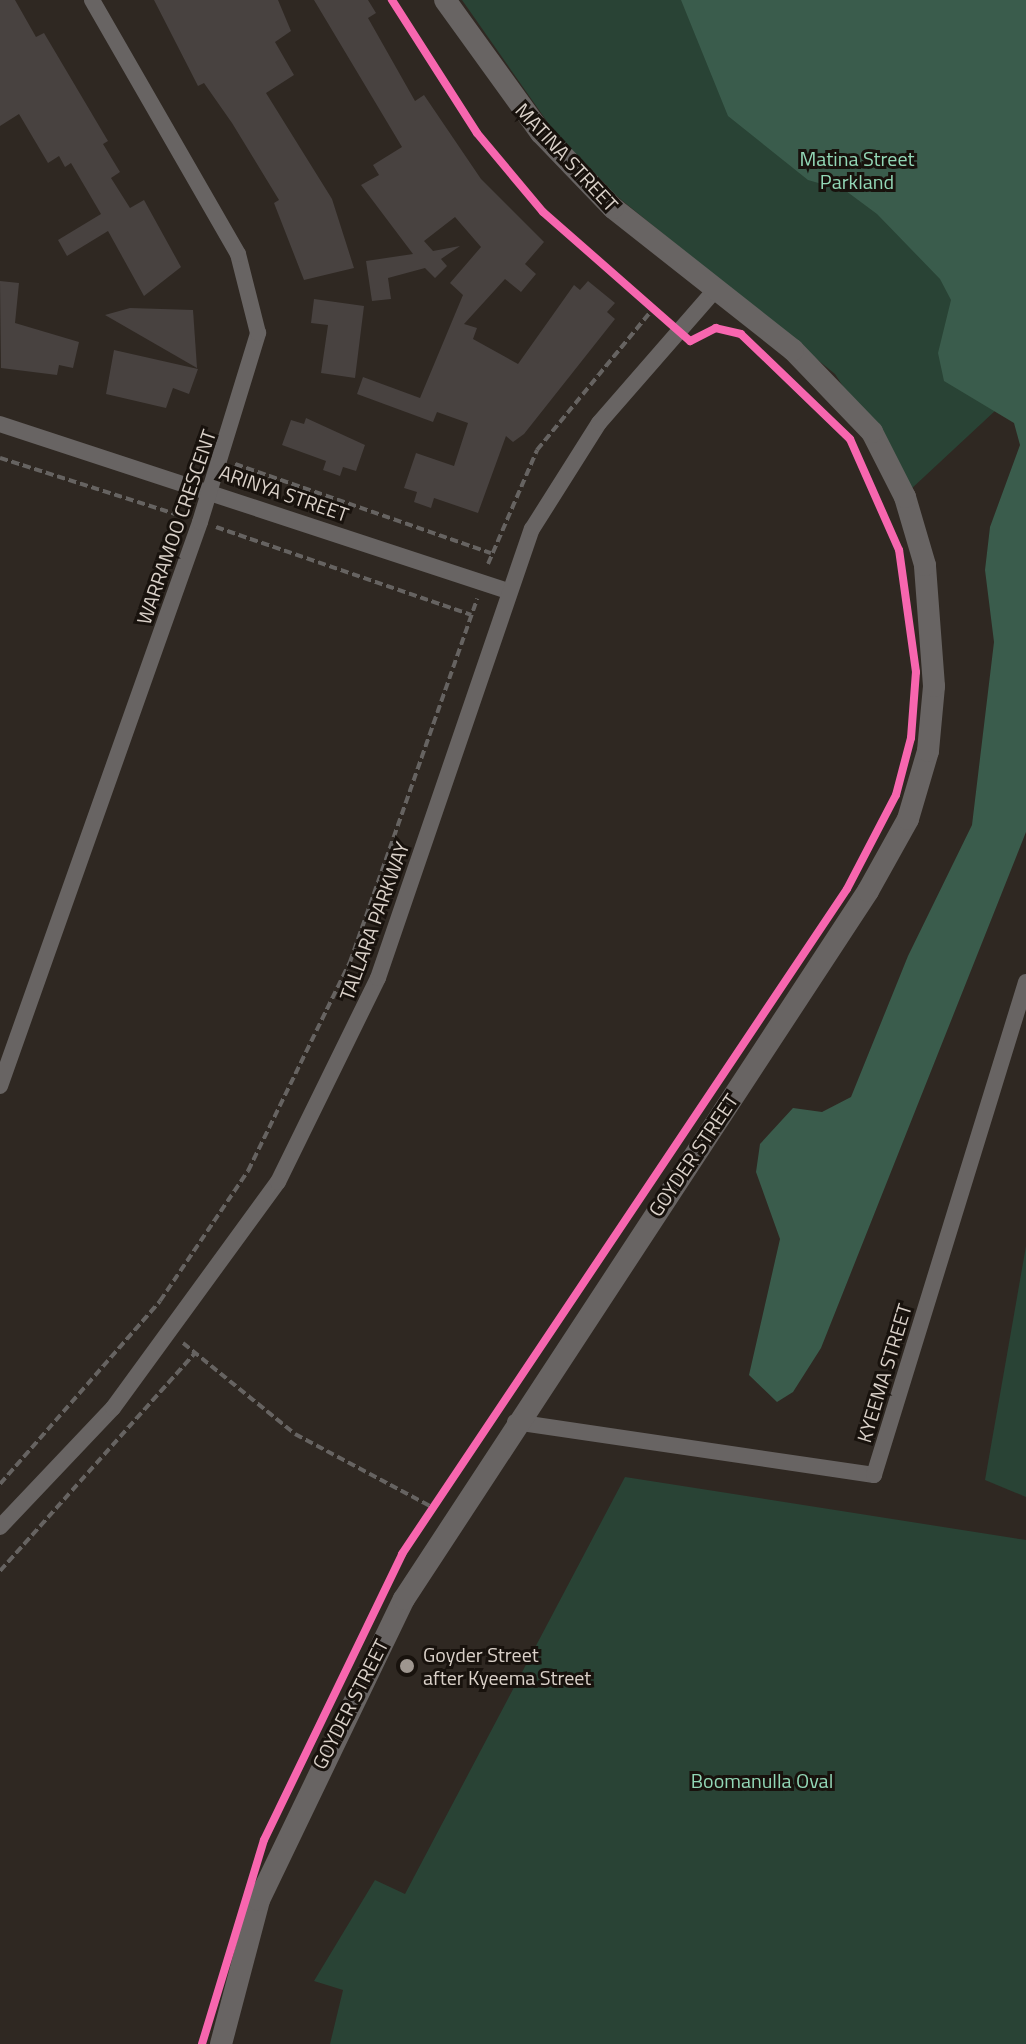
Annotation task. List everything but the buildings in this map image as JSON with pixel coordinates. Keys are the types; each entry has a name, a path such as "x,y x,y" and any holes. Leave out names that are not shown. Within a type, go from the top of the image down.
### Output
{"street":[{"name":"WARRAMOO CRESCENT","path":"0,1086 5,1054 222,458 258,333 252,291 218,215 92,0"},
{"name":"MATINA STREET","path":"445,0 541,133 613,208 714,291"},
{"name":"TALLARA PARKWAY","path":"0,1527 113,1408 285,1169 378,978 508,591 563,471 714,291"},
{"name":"GOYDER STREET","path":"221,2044 259,1900 299,1806 404,1599 515,1422 868,891 908,819 928,751 933,634 925,565 905,497 872,432 841,394 714,291"},
{"name":"ARINYA STREET","path":"0,424 211,490 508,591"},
{"name":"KYEEMA STREET","path":"515,1422 874,1475 1026,982"}],"path":[{"path":"640,299 678,332"},
{"path":"0,1484 154,1308 248,1171 350,962 492,554 537,450 652,310"},
{"path":"0,458 200,522 471,615"},
{"path":"222,458 492,554"},
{"path":"0,1571 195,1353 295,1434 430,1506"},
{"path":"423,1518 439,1494"}],"green space":[{"name":"Matina Street Parkland","path":"462,0 1026,0 1026,382 910,490 835,374 613,193 553,130"},
{"path":"681,0 1026,0 1026,832 821,1348 793,1392 777,1402 749,1375 780,1239 756,1172 760,1144 793,1108 822,1112 851,1097 908,956 972,825 994,642 985,570 990,527 1020,445 1014,423 944,381 938,353 951,300 940,279 877,214 846,191 808,180 728,116"},
{"path":"1026,1246 1026,1497 985,1480"},
{"name":"Boomanulla Oval","path":"625,1477 1026,1540 1026,2044 330,2044 343,1990 314,1981 375,1880 405,1894"}],"cycle path":[{"path":"202,2044 264,1840 402,1554 847,889 896,795 911,738 916,672 899,550 850,439 741,334 716,328 690,341 543,212 477,133 392,0"}],"place":[{"name":"Goyder Street after Kyeema Street","path":"407,1666"}]}
